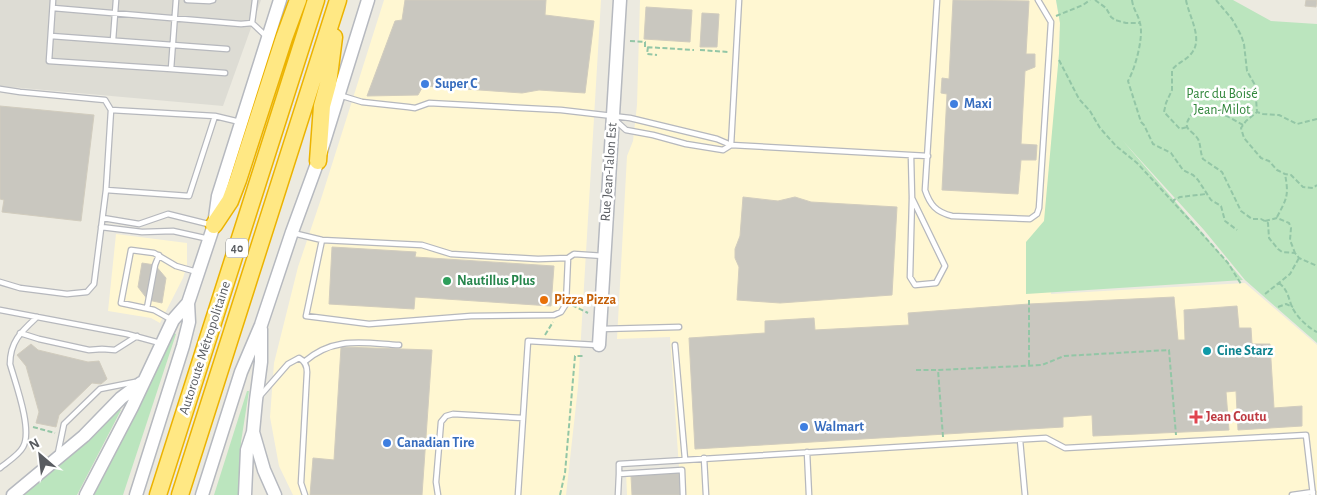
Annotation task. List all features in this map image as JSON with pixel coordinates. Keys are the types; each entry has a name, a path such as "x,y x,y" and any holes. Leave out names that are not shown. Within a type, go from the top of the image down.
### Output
{"highway":[{"path":"211,232 230,201 238,180 298,0"},
{"name":"Autoroute Métropolitaine","path":"158,495 316,0"},
{"path":"318,161 322,106 328,84 338,0"},
{"name":"Autoroute Métropolitaine","path":"180,495 338,0"}],"main road":[{"path":"136,495 182,346 188,322 188,303 211,232 218,196 280,0"},
{"path":"202,495 241,372 261,325 318,161 368,0"},
{"name":"Rue Jean-Talon Est","path":"599,345 620,0"},
{"path":"86,495 144,382 173,320 188,303"},
{"path":"245,495 247,450 254,432 261,362 261,325"},
{"path":"13,495 92,430 121,398 144,382"},
{"path":"254,432 264,470 275,495"}],"lane":[{"path":"54,0 49,61 225,73"},
{"path":"114,40 116,0"},
{"path":"171,69 176,0"},
{"path":"186,0 213,0"},
{"path":"252,22 255,0"},
{"path":"731,145 739,0"},
{"path":"937,0 925,190 928,200 942,214 952,216 1030,219 1039,208 1051,22 1038,0"},
{"path":"52,8 241,24 252,22"},
{"path":"252,22 268,38"},
{"path":"51,36 227,48"},
{"path":"0,89 104,100 111,110 106,190 94,284 87,292 67,294 20,288 0,282"},
{"path":"338,95 362,102 415,108 433,103 561,110 652,122 731,145 928,156"},
{"path":"111,110 215,116 241,123"},
{"path":"106,190 189,196 215,116"},
{"path":"612,117 626,130 686,144 723,150 731,145"},
{"path":"911,156 910,277 915,284 936,283 944,266 912,198"},
{"path":"103,218 139,224 168,214 211,232"},
{"path":"101,227 142,232 211,232"},
{"path":"292,232 322,240 422,245 451,254 538,259 568,258 574,254 604,256"},
{"path":"322,240 306,316 369,324 471,316 554,315 561,312 566,304 568,258"},
{"path":"173,320 157,311 121,303 130,250 159,255 176,266 198,272"},
{"path":"147,308 155,265 159,255"},
{"path":"0,310 137,336 162,344"},
{"path":"0,468 23,448 26,432 26,422 10,364 12,345 20,333 38,317"},
{"path":"600,329 679,327"},
{"path":"20,333 89,350 115,350 137,336"},
{"path":"518,495 528,341 599,345"},
{"path":"304,362 317,352 340,343 399,345"},
{"path":"675,345 686,459"},
{"path":"256,400 288,364 299,358 304,362 307,372 301,483 305,495"},
{"path":"57,458 64,424 100,389 144,382"},
{"path":"438,495 436,482 442,422 446,416 453,414 523,418"},
{"path":"618,495 619,464 1046,438 1065,448 1306,435 1313,493 1292,495"},
{"path":"1020,440 1025,495"},
{"path":"807,452 809,495"},
{"path":"704,458 706,495"},
{"path":"619,474 682,470 683,495"}],"path":[{"path":"1049,19 1083,5 1090,0"},
{"path":"1095,0 1106,8 1114,20 1126,23 1140,22"},
{"path":"1132,0 1133,8 1140,22 1141,43 1134,69 1128,81 1141,122 1153,144 1170,153 1182,170 1198,180 1211,200 1221,206 1225,221 1237,230"},
{"path":"1186,0 1197,39 1192,53 1172,70 1172,90 1164,112 1180,128 1187,127"},
{"path":"1216,0 1232,19 1241,35 1247,71 1255,85 1257,112"},
{"path":"630,41 645,42 645,47 694,50"},
{"path":"648,47 648,54 657,55"},
{"path":"700,50 728,52"},
{"path":"1059,60 1080,99 1100,128 1116,146 1137,163 1228,263 1241,284"},
{"path":"1187,127 1193,113 1207,109 1226,116 1242,125"},
{"path":"1257,112 1279,115 1297,124 1317,119"},
{"path":"1257,112 1242,125 1242,133 1247,143 1261,158 1269,160 1277,170 1292,175 1303,187 1313,188 1317,185"},
{"path":"1187,127 1199,141 1203,159 1222,172 1241,211 1252,219 1265,221 1277,218 1290,225 1290,240 1295,254 1299,258 1317,266"},
{"path":"1277,218 1285,205 1287,197 1288,189 1285,174"},
{"path":"1173,203 1174,200 1180,197 1206,194"},
{"path":"1265,221 1269,227 1270,238 1274,245 1282,252 1295,254"},
{"path":"1265,294 1294,270 1299,258"},
{"path":"1279,283 1287,290 1293,307 1306,325 1317,332"},
{"path":"1029,300 1030,365"},
{"path":"1278,307 1286,304 1293,307"},
{"path":"576,306 588,313"},
{"path":"544,342 545,334 553,322 554,315"},
{"path":"916,370 1030,365 1042,364 1064,356 1169,350 1176,442"},
{"path":"560,495 565,473 575,356 584,356"},
{"path":"938,370 944,444"},
{"path":"31,427 58,434"}],"shaded area":[{"path":"0,0 261,0 223,106 0,86"},
{"path":"384,0 601,0 578,387 566,495 293,495 279,466 270,417 274,363 298,267"},
{"path":"640,0 1056,0 1060,23 1051,294 1245,283 1317,345 1317,495 627,495 626,472 679,468 670,337 617,339 627,156 633,141 637,105"},
{"path":"116,234 187,243 187,265 183,278 160,323 151,318 108,311"}],"green space":[{"name":"Parc du Boisé Jean-Milot","path":"1056,0 1233,0 1271,21 1317,24 1317,343 1245,280 1204,230 1123,141 1243,280 1026,294 1026,242 1044,221 1059,54 1060,23"},
{"path":"174,333 176,334 123,495 94,495 140,406"},
{"path":"247,391 249,391 241,442 239,495 214,495"},
{"path":"119,409 121,410 77,495 21,495 98,432"}],"building":[{"path":"405,0 546,0 545,15 594,21 585,93 539,90 522,93 423,86 418,95 367,96 395,21 402,20"},
{"path":"953,0 1029,1 1026,54 1035,54 1035,67 1025,71 1021,144 1037,145 1036,160 1021,160 1018,194 942,190 947,94 941,93 942,78 949,79"},
{"path":"1306,0 1317,0 1316,7 1305,6"},
{"path":"646,7 692,10 690,42 644,39"},
{"path":"702,13 719,14 717,47 700,47"},
{"path":"0,106 94,115 81,221 2,212 4,200 0,199"},
{"path":"743,197 778,201 795,197 811,202 897,207 892,295 780,303 737,300 739,267 735,258 735,249 740,236"},
{"path":"332,247 416,252 415,257 554,266 551,306 415,297 414,309 329,304"},
{"path":"142,263 155,265 166,278 162,303 148,300 138,287"},
{"path":"1174,297 1178,340 1185,340 1184,310 1237,306 1239,328 1251,328 1252,344 1270,344 1274,408 1302,406 1302,426 1238,430 1236,391 1226,392 1229,430 1093,436 1092,415 1063,417 1063,427 695,449 689,338 765,333 765,321 814,318 815,330 909,325 908,313 1029,304"},
{"path":"31,344 38,350 88,362 99,361 107,379 101,384 92,383 59,415 56,427 36,423 39,412 26,366 17,355"},
{"path":"341,347 432,350 422,495 310,495 313,458 334,460"},
{"path":"679,473 680,495 632,495 631,476"}],"place":[{"name":"Super C","path":"425,84"},
{"name":"Maxi","path":"954,104"},
{"name":"Nautillus Plus","path":"447,281"},
{"name":"Pizza Pizza","path":"544,300"},
{"name":"Cine Starz","path":"1207,351"},
{"name":"Jean Coutu","path":"1196,417"},
{"name":"Walmart","path":"804,427"},
{"name":"Canadian Tire","path":"387,443"}]}
